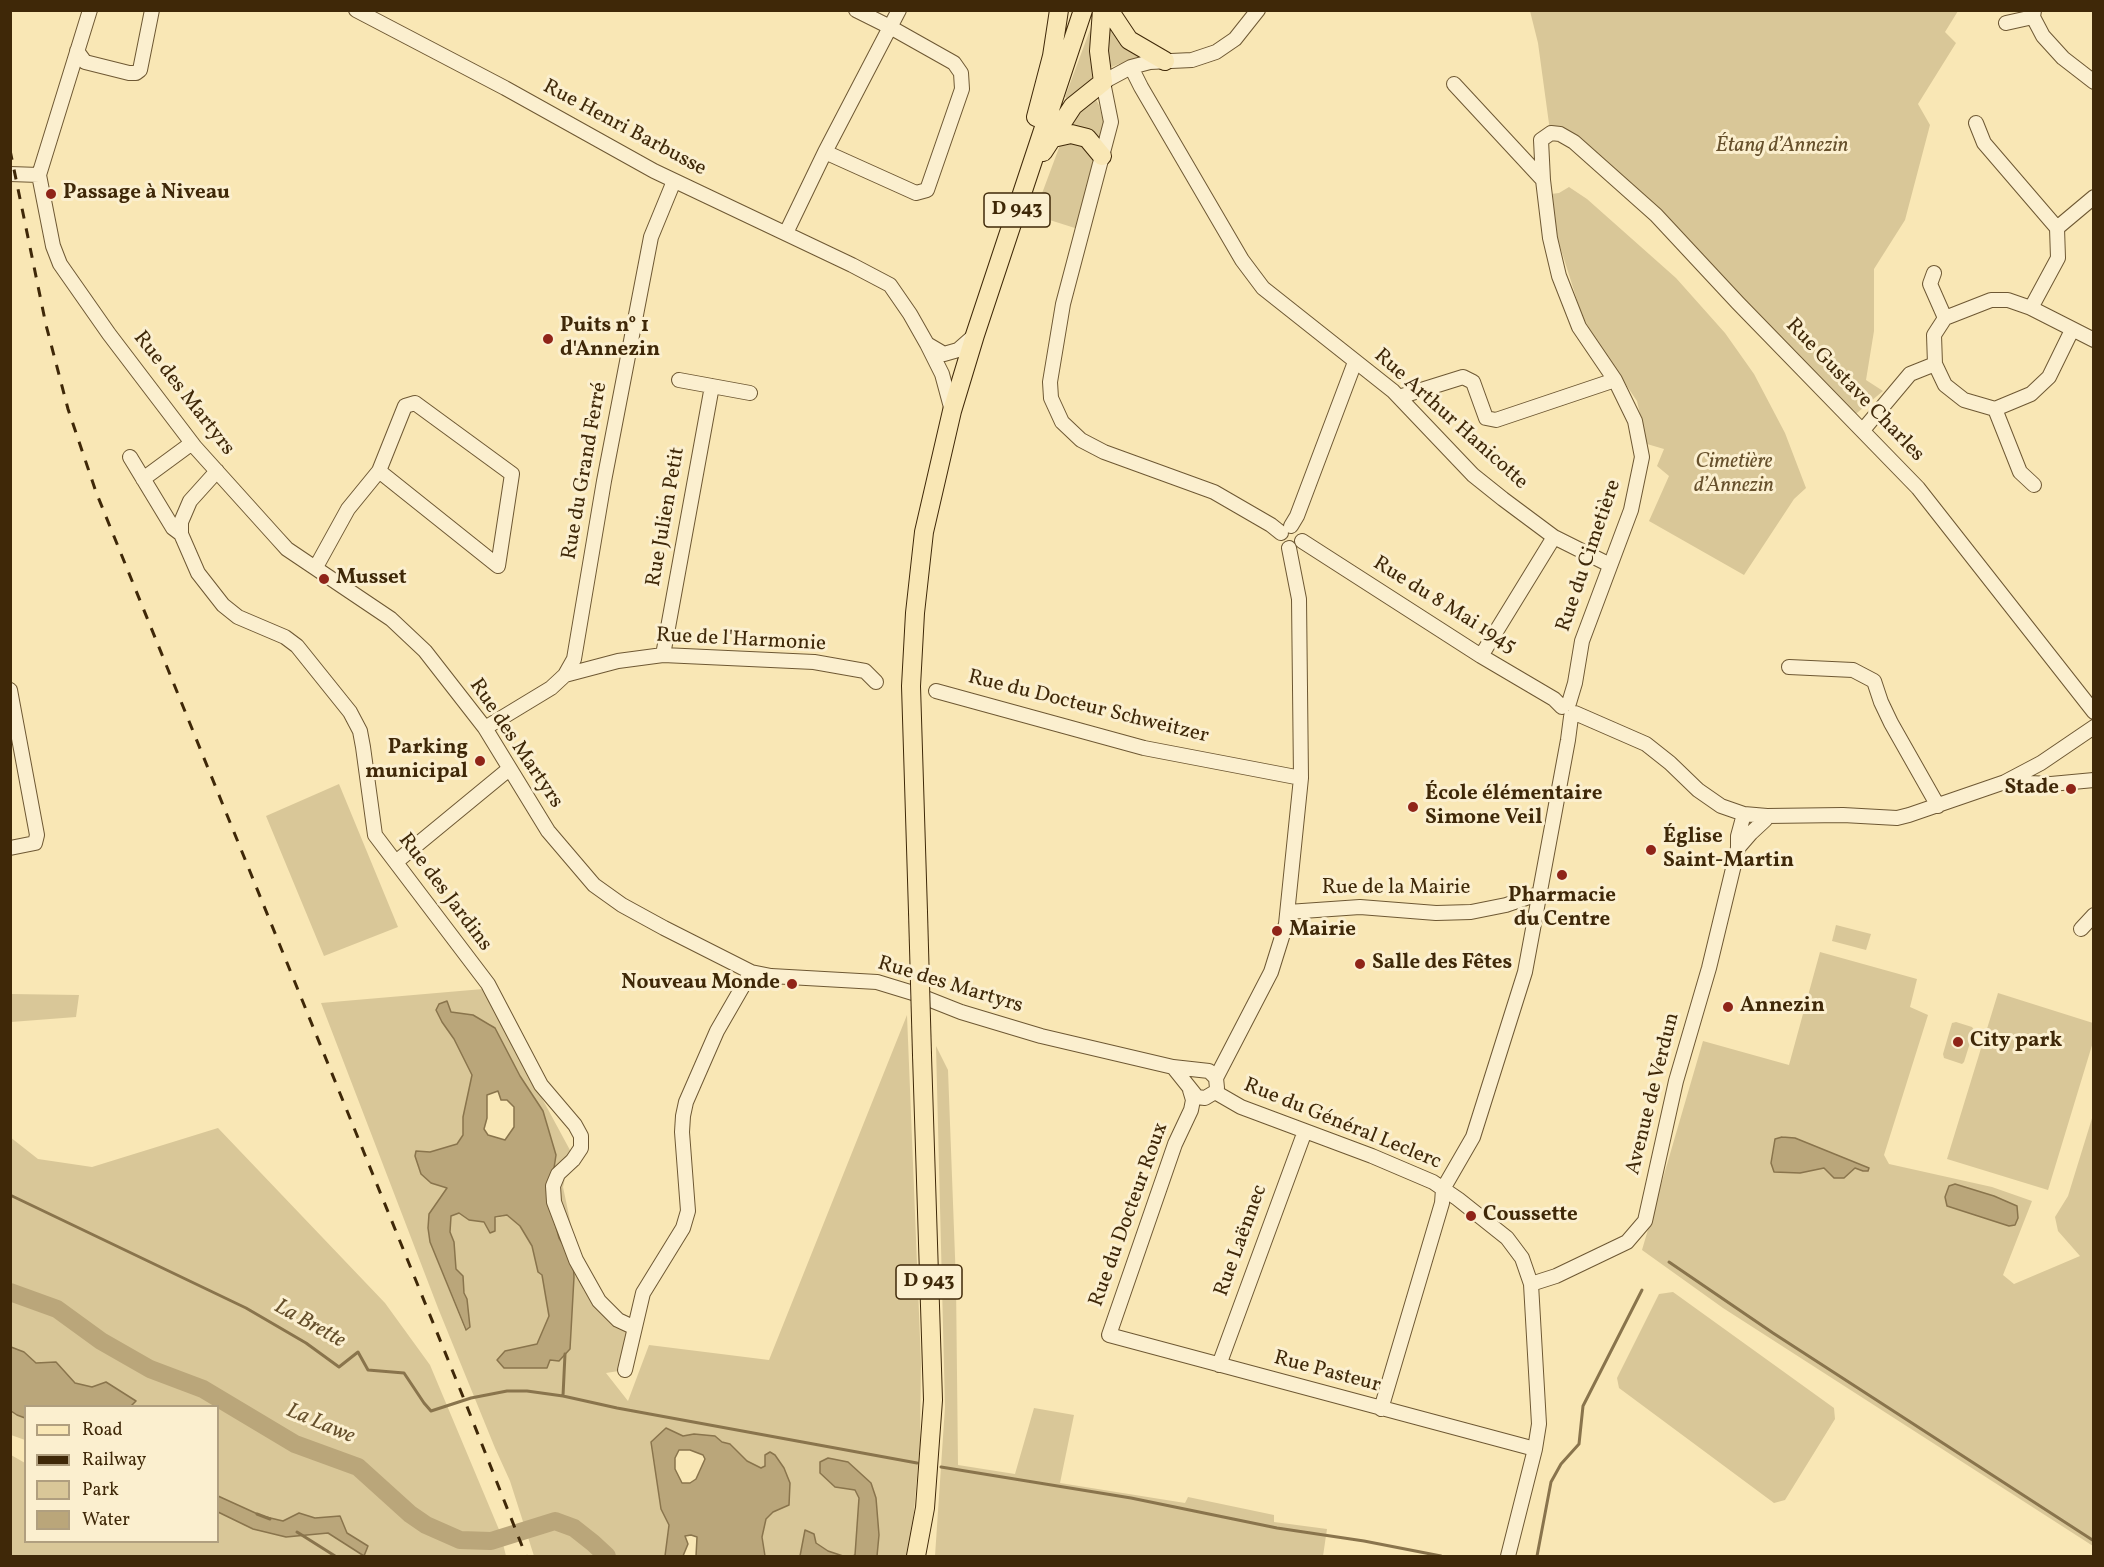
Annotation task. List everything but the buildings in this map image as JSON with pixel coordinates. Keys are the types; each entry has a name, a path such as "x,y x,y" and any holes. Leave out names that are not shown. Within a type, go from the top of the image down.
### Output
{"main road":[{"path":"1030,171 1026,155 1052,56 1059,10"},
{"name":"D 943","path":"916,1557 932,1436 933,1400 911,686 915,613 924,532 952,411 1083,10"},
{"path":"1030,171 1073,106 1103,82 1099,51 1102,10"},
{"path":"1109,10 1129,39 1165,61"},
{"path":"1053,138 1071,134 1087,138 1102,156"},
{"name":"D 943","path":"924,1508 925,1557"}],"street":[{"path":"90,10 76,51 85,62 129,73 136,73 140,70 152,10"},
{"name":"Rue Henri Barbusse","path":"356,10 505,88 674,181 890,285 927,344 942,374 952,411"},
{"path":"825,152 916,193 927,190 962,89 961,73 954,63 856,10"},
{"path":"786,233 825,152 899,10"},
{"path":"1173,1067 1197,1097 1212,1090 1227,1054 1274,964 1284,935 1301,778 1299,599 1295,545 1300,531 1286,530 1271,525 1214,492 1104,452 1081,441 1062,422 1051,398 1050,382 1063,304 1111,122 1103,82 1131,67 1165,61 1192,60 1216,52 1235,39 1258,10"},
{"path":"2006,23 2034,14 2043,36 2062,58 2094,82"},
{"name":"Rue des Martyrs","path":"76,51 39,175 53,246 60,264 109,334 192,443 287,549 391,619 425,651 485,728 548,831 594,885 622,905 656,924 751,972 782,977 877,982 980,1018 1041,1036 1173,1067"},
{"name":"Rue Arthur Hanicotte","path":"1131,67 1242,260 1263,288 1399,397 1473,475 1554,537 1610,565"},
{"path":"1454,84 1543,180"},
{"path":"1976,123 1984,142 2057,228 2058,258 2031,308"},
{"name":"Rue du Cimetière","path":"1382,1409 1442,1203 1443,1189 1473,1137 1525,972 1568,740 1569,710 1582,640 1635,496 1642,458 1635,421 1615,380 1579,327 1559,276 1550,238 1543,180 1541,140 1551,133"},
{"name":"Rue Gustave Charles","path":"1551,133 1560,134 1574,142 1656,215 1738,303 1863,430 1925,497 2094,712"},
{"path":"10,174 39,175"},
{"name":"Rue du Grand Ferré","path":"485,728 551,688 565,675 574,659 604,481 651,237 674,181"},
{"path":"2057,228 2094,197"},
{"path":"1934,273 1930,284 1945,318"},
{"path":"2072,330 2049,377 2031,394 1995,410 1964,400 1945,385 1935,364 1934,335 1945,318 1992,300 2008,300 2031,308 2094,340"},
{"path":"927,344 944,354 958,350 975,335"},
{"path":"1295,545 1282,544 1286,530 1298,516 1354,362"},
{"path":"1863,430 1910,374 1935,364"},
{"path":"1399,397 1463,377 1473,382 1486,418 1496,420 1615,380"},
{"path":"680,380 750,393"},
{"name":"Rue Julien Petit","path":"663,655 712,386"},
{"path":"316,567 348,509 379,471 405,406 415,403 512,474 498,566 379,471"},
{"path":"1995,410 2020,472 2034,485"},
{"path":"143,479 192,443"},
{"name":"Rue des Jardins","path":"130,457 173,528 181,534 198,573 223,605 238,617 285,637 297,646 351,712 360,731 375,835 488,984 542,1085 575,1125 581,1136 581,1148 573,1160 558,1174 553,1186 554,1202 560,1224 576,1260 599,1301 618,1320 633,1327"},
{"path":"181,534 184,511 217,471"},
{"path":"1481,656 1554,537"},
{"name":"Rue du 8 Mai 1945","path":"1295,545 1569,710 1646,744 1713,802 1729,810 1755,815"},
{"name":"Rue de l'Harmonie","path":"565,675 618,661 663,655 814,662 865,671 876,682"},
{"path":"1789,667 1853,670 1874,681 1891,723 1938,806"},
{"path":"10,690 37,835 35,843 10,848"},
{"name":"Rue du Docteur Schweitzer","path":"936,691 1144,748 1301,778"},
{"path":"1755,815 1843,815 1897,818 2005,782 2041,763 2094,727"},
{"path":"396,862 509,769"},
{"path":"2005,782 2051,784 2094,780"},
{"name":"Avenue de Verdun","path":"1531,1284 1556,1276 1627,1242 1645,1221 1676,1082 1709,968 1738,848 1738,836 1755,815 1765,820 1738,848"},
{"name":"Rue de la Mairie","path":"1288,912 1360,907 1436,913 1471,912 1506,905 1538,894"},
{"path":"2081,929 2094,915"},
{"path":"625,1370 633,1327 643,1293 683,1228 688,1211 682,1132 686,1102 717,1031 751,972"},
{"path":"1190,1088 1191,1076 1217,1063 1227,1054"},
{"path":"1173,1067 1209,1071 1212,1090"},
{"name":"Rue du Docteur Roux","path":"1190,1088 1191,1110"},
{"name":"Rue du Général Leclerc","path":"1212,1090 1241,1107 1372,1156 1433,1182 1506,1238 1522,1258 1531,1284 1538,1410 1535,1449 1508,1557"},
{"name":"Rue du Docteur Roux","path":"1108,1335 1174,1144 1191,1110 1212,1090"},
{"name":"Rue Laënnec","path":"1219,1365 1305,1131"},
{"name":"Rue Pasteur","path":"1108,1335 1535,1449"}],"green space":[{"path":"1097,11 1098,80 1072,102 1065,97"},
{"path":"1104,11 1148,57 1104,70"},
{"name":"Étang d’Annezin","path":"1530,11 1958,11 1945,32 1956,43 1918,104 1930,125 1905,220 1874,269 1874,331 1866,380 1883,391 1851,418 1636,191 1550,131 1538,43"},
{"path":"1095,98 1104,124 1099,146 1062,130 1073,110"},
{"path":"1072,138 1092,151 1093,166 1078,229 1034,215 1060,145"},
{"name":"Cimetière d’Annezin","path":"1569,187 1587,199 1676,278 1725,333 1754,374 1785,433 1806,488 1794,499 1744,575 1649,521 1669,476 1657,466 1664,449 1647,444 1637,401 1582,316 1558,240 1551,194 1559,193"},
{"path":"339,784 398,927 324,956 266,816"},
{"path":"1836,925 1871,934 1866,950 1832,941"},
{"path":"1820,952 1917,979 1910,1007 1928,1015 1884,1155 1889,1164 1992,1187 2032,1201 2003,1275 2014,1284 2080,1256 2058,1231 2055,1217 2068,1196 2093,1115 2093,1546 1723,1308 1642,1250 1703,1041 1789,1065"},
{"path":"483,989 571,1152 563,1187 571,1225 586,1271 583,1290 591,1286 631,1337 625,1370 606,1373 628,1401 649,1345 769,1360 907,1015 921,1363 920,1443 910,1556 877,1556 879,1535 871,1483 835,1487 855,1490 859,1498 855,1555 843,1556 828,1551 815,1543 806,1530 800,1556 765,1556 763,1526 766,1518 773,1512 784,1468 775,1455 770,1452 765,1466 761,1468 747,1461 731,1444 722,1442 715,1436 694,1434 683,1436 666,1429 651,1442 661,1509 669,1525 665,1556 534,1556 510,1481 438,1308 321,1003","holes":["451,1012 473,1015 490,1024 543,1111 549,1201 559,1238 573,1261 547,1368 504,1368 505,1351 537,1344 549,1316 542,1275 538,1272 532,1246 520,1226 507,1215 484,1222 469,1220 459,1213 451,1216 450,1232 454,1242 456,1269 467,1299 470,1327 465,1330 430,1242 428,1228 447,1188 431,1183 416,1151 430,1152 457,1144 463,1135 463,1117 472,1075 454,1038 442,1022"]},
{"path":"1998,993 2093,1023 2093,1042 2048,1190 1947,1159"},
{"path":"11,994 79,995 76,1017 11,1022"},
{"name":"City park","path":"1952,1023 1972,1027 1974,1030 1962,1064 1944,1058 1943,1054"},
{"path":"936,1046 948,1070 956,1283 958,1465 1015,1474 1034,1408 1074,1415 1060,1483 1185,1503 1188,1497 1274,1515 1274,1522 1327,1529 1323,1556 935,1556 945,1407"},
{"path":"218,1128 385,1303 430,1365 500,1532 506,1556 11,1556 11,1455 24,1462 24,1543 219,1543 219,1405 24,1405 24,1440 11,1435 10,1137 38,1159 92,1167"},
{"path":"1673,1292 1834,1408 1835,1419 1785,1500 1774,1503 1619,1388 1617,1378 1659,1294"}],"water":[{"path":"447,1001 451,1012 473,1015 495,1028 520,1076 543,1111 556,1155 549,1201 559,1238 573,1261 574,1277 570,1349 559,1361 550,1360 547,1368 504,1368 497,1360 505,1351 537,1344 549,1316 542,1275 538,1272 532,1246 520,1226 507,1215 495,1217 495,1231 490,1233 484,1222 469,1220 459,1213 451,1216 450,1232 454,1242 456,1269 463,1276 464,1293 467,1299 470,1327 466,1330 430,1242 429,1214 447,1188 431,1183 421,1174 415,1156 416,1151 430,1152 457,1144 463,1135 463,1117 472,1075 436,1010 439,1004","holes":["498,1091 501,1100 507,1100 514,1107 514,1127 505,1140 488,1135 484,1129 487,1118 487,1095"]},
{"path":"1795,1138 1869,1168 1868,1171 1855,1168 1844,1178 1834,1178 1824,1168 1800,1173 1774,1172 1771,1163 1775,1139"},
{"path":"1955,1184 2017,1206 2018,1218 2015,1225 2009,1226 1947,1206 1945,1197 1949,1186"},
{"path":"11,1347 24,1352 36,1363 56,1362 75,1383 92,1387 106,1382 136,1401 132,1405 24,1405 24,1418 11,1411"},
{"path":"666,1428 683,1436 694,1434 715,1436 722,1442 730,1444 747,1461 761,1468 765,1466 765,1455 770,1452 775,1455 790,1483 789,1505 773,1512 766,1519 762,1537 765,1556 696,1556 697,1537 691,1535 685,1536 688,1544 683,1556 665,1556 669,1525 661,1509 651,1442","holes":["679,1450 690,1450 703,1455 705,1459 696,1479 690,1483 682,1483 675,1469 675,1458"]},
{"path":"828,1458 848,1462 871,1483 876,1498 879,1535 877,1556 853,1556 855,1555 859,1498 855,1490 835,1487 820,1473 820,1462"},
{"path":"219,1496 262,1516 283,1521 299,1513 315,1518 340,1516 347,1533 368,1546 364,1556 328,1533 286,1537 253,1529 219,1512"},
{"path":"805,1530 814,1534 816,1543 828,1551 843,1556 800,1556"}],"waterway":[{"name":"La Brette","path":"10,1195 246,1308 306,1343 339,1367 358,1352 368,1370 404,1373 431,1411 471,1398 507,1391 527,1391 917,1463"},
{"path":"1669,1262 1773,1333 2094,1541"},
{"path":"1537,1556 1551,1482 1561,1464 1579,1444 1583,1406 1642,1290"},
{"name":"La Lawe","path":"10,1292 57,1309 101,1341 150,1369 203,1389 295,1444 358,1467 410,1514 426,1525 460,1540 491,1541 555,1521 574,1528 607,1556"},
{"path":"563,1396 565,1354"},
{"path":"941,1467 1131,1498 1277,1528 1364,1541 1441,1556"},
{"path":"257,1514 270,1519"},
{"path":"297,1532 335,1556"}],"railway":[{"path":"10,150 46,325 68,409 96,492 526,1556"}],"place":[{"name":"Passage à Niveau","path":"51,194"},
{"name":"Puits n° 1 d'Annezin","path":"548,339"},
{"name":"Musset","path":"324,579"},
{"name":"Parking municipal","path":"480,761"},
{"name":"Stade","path":"2071,789"},
{"name":"École élémentaire Simone Veil","path":"1413,807"},
{"name":"Église Saint-Martin","path":"1651,850"},
{"name":"Pharmacie du Centre","path":"1562,875"},
{"name":"Mairie","path":"1277,931"},
{"name":"Salle des Fêtes","path":"1360,964"},
{"name":"Nouveau Monde","path":"792,984"},
{"name":"Annezin","path":"1728,1007"},
{"name":"City park","path":"1958,1042"},
{"name":"Coussette","path":"1471,1216"}]}
